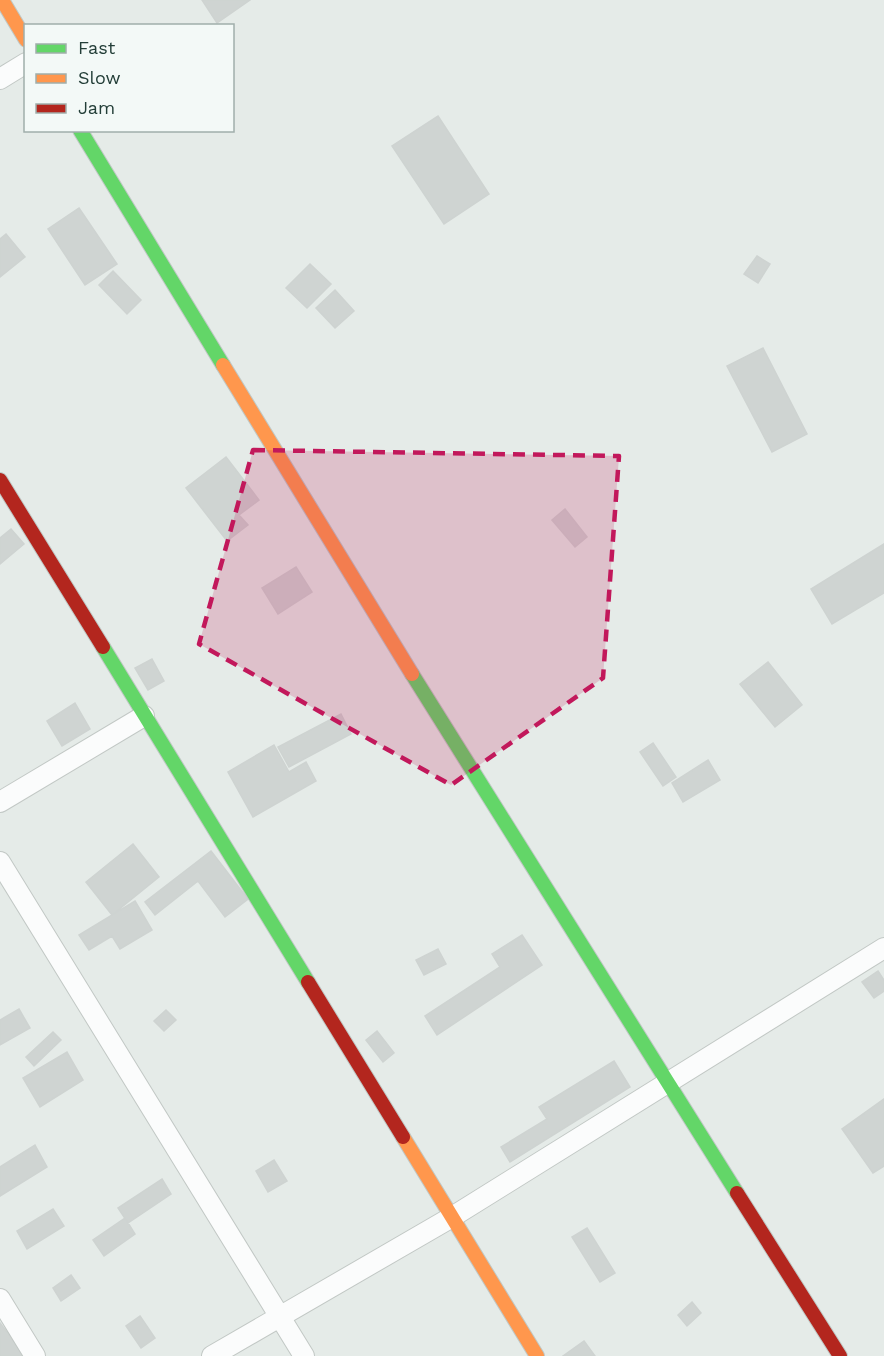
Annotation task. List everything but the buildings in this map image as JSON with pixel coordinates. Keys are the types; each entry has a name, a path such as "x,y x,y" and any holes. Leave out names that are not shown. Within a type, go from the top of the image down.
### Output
{"main road":[{"path":"2,0 24,37"},
{"path":"81,132 207,341 666,1083 840,1356"},
{"path":"0,480 537,1356"}],"street":[{"path":"0,79 24,64"},
{"path":"0,802 144,716"},
{"path":"0,862 304,1356"},
{"path":"212,1356 452,1217 884,948"},
{"path":"0,1299 35,1356"}],"highlighted area":[{"path":"253,450 619,456 603,678 451,785 199,644"}],"traffic: fast":[{"path":"81,132 223,365"},
{"path":"103,647 308,982"},
{"path":"412,674 737,1193"}],"traffic: slow":[{"path":"2,0 24,37"},
{"path":"223,365 412,674"},
{"path":"403,1137 537,1356"}],"traffic: jam":[{"path":"0,480 103,647"},
{"path":"308,982 403,1137"},
{"path":"737,1193 840,1356"}]}
